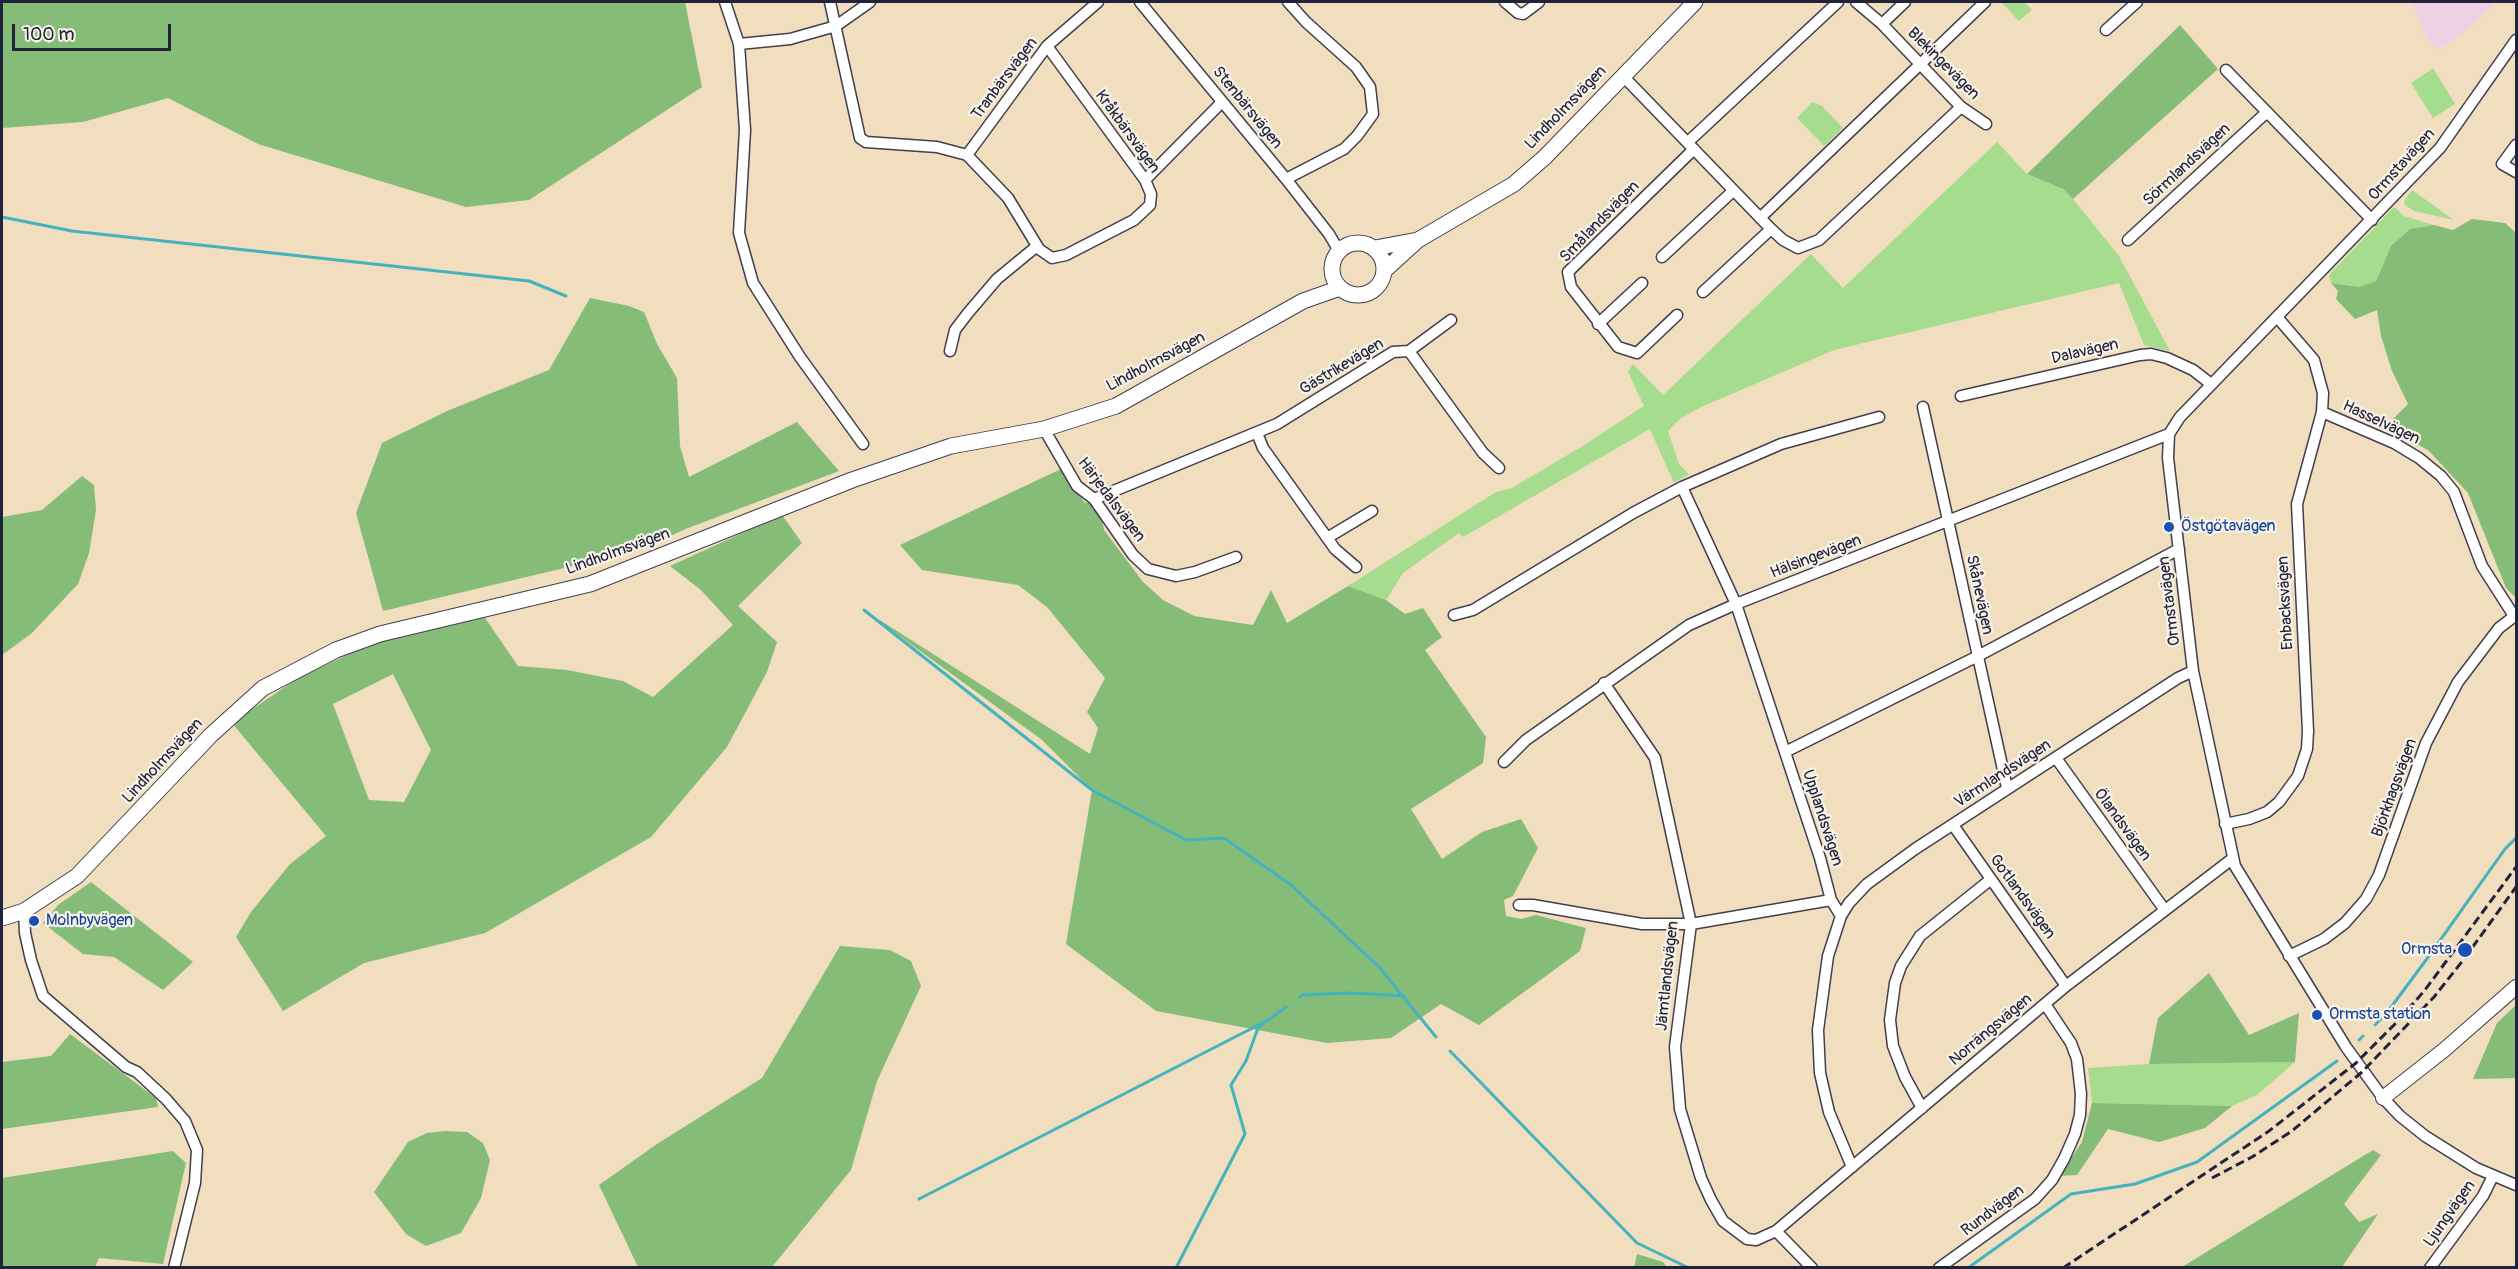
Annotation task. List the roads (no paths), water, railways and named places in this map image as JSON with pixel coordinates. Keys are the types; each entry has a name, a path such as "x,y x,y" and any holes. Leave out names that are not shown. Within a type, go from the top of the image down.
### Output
{"main road":[{"name":"Lindholmsvägen","path":"2,918 24,911 77,876 211,735 262,688 336,650 380,634 590,584 852,480 941,450 1044,429 1116,406 1303,301 1340,288 1352,294 1366,294 1377,287 1384,270 1418,240 1514,184 1545,157 1695,2"},
{"name":"Lindholmsvägen","path":"1303,301 1332,271 1334,259 1342,248 1364,243 1375,248 1418,240"},
{"path":"1375,248 1382,258 1384,270"},
{"path":"1332,271 1340,288"}],"street":[{"path":"725,2 739,44 745,130 739,233 753,283 800,357 863,444"},
{"path":"830,2 860,138 866,142 938,147 967,155 1008,198 1037,246 997,279 968,313 956,330 950,351"},
{"path":"739,44 790,39 836,26 870,2"},
{"name":"Tranbärsvägen","path":"967,155 1047,46 1098,2"},
{"name":"Stenbärsvägen","path":"1140,2 1342,248"},
{"path":"1286,179 1344,149 1358,136 1373,114 1370,87 1356,67 1306,22 1288,2"},
{"path":"1505,2 1518,13 1523,14 1539,2"},
{"path":"1691,145 1838,2"},
{"name":"Blekingevägen","path":"1856,2 1882,24 1961,107 1986,124"},
{"name":"Blekingevägen","path":"1882,24 1905,2"},
{"path":"1760,218 1985,2"},
{"path":"2106,30 2136,2"},
{"name":"Ormstavägen","path":"2517,40 2440,148 2180,417 2169,434 2168,458 2193,671 2232,859 2356,1063 2384,1098 2400,1116 2425,1136 2476,1168 2517,1185"},
{"name":"Kråkbärsvägen","path":"1037,246 1052,258 1066,255 1134,220 1150,205 1151,194 1145,180 1047,46"},
{"path":"2226,70 2372,220"},
{"path":"1623,76 1771,230 1798,248 1819,240 1961,107"},
{"path":"1145,180 1222,102"},
{"name":"Sörmlandsvägen","path":"2128,240 2266,112"},
{"name":"Smålandsvägen","path":"1677,315 1637,353 1618,347 1571,287 1568,272 1691,145"},
{"path":"2517,145 2502,164 2517,172"},
{"path":"1662,257 1733,191"},
{"path":"1703,292 1771,230"},
{"path":"1598,324 1642,283"},
{"name":"Enbacksvägen","path":"2225,824 2267,812 2278,802 2298,776 2307,749 2297,504 2322,412 2322,393 2314,360 2277,317"},
{"path":"1409,351 1451,320"},
{"name":"Gästrikevägen","path":"1094,499 1277,424 1393,352 1409,351 1483,453 1499,468"},
{"name":"Dalavägen","path":"1961,396 2140,355 2167,358 2193,370 2211,384"},
{"name":"Skånevägen","path":"1923,407 1976,657 2007,788"},
{"name":"Hasselvägen","path":"2322,412 2394,443 2419,458 2441,476 2454,492 2482,566 2515,616"},
{"path":"1454,615 1473,610 1633,513 1682,487 1781,444 1879,417"},
{"name":"Härjedalsvägen","path":"1044,429 1077,486 1094,499 1133,555 1148,570 1176,576 1195,572 1236,557"},
{"path":"1257,433 1263,448 1335,549 1356,567"},
{"name":"Hälsingevägen","path":"1504,762 1526,740 1604,682 1689,625 1736,604 2169,434"},
{"name":"Upplandsvägen","path":"1682,487 1736,604 1820,858 1831,900 1841,916"},
{"path":"1327,538 1372,511"},
{"path":"1785,752 1976,657 2178,549"},
{"name":"Björkhagsvägen","path":"2289,956 2324,939 2345,923 2366,898 2379,875 2426,743 2452,692 2499,628 2515,616"},
{"name":"Värmlandsvägen","path":"1841,916 1849,903 1867,884 2007,788 2178,678 2193,671"},
{"name":"Jämtlandsvägen","path":"1604,682 1655,758 1691,924 1677,1017 1675,1047 1676,1082 1686,1133 1701,1178 1723,1221 1747,1239 1756,1240 1776,1231"},
{"name":"Ölandsvägen","path":"2056,758 2164,909"},
{"name":"Gotlandsvägen","path":"1953,825 2066,986"},
{"name":"Norrängsvägen","path":"1776,1231 2066,986 2232,859"},
{"path":"1922,1108 1905,1077 1893,1046 1890,1020 1895,983 1901,966 1920,936 1990,880"},
{"path":"1519,905 1533,905 1642,924 1691,924 1831,900"},
{"path":"24,911 25,933 31,960 43,996 126,1067 137,1072 166,1099 185,1121 197,1150 195,1183 174,1268"},
{"path":"1841,916 1826,965 1820,1004 1820,1073 1829,1112 1852,1167"},
{"path":"2384,1098 2517,987"},
{"name":"Rundvägen","path":"1939,1268 2035,1199 2052,1180 2075,1134 2080,1115 2081,1094 2077,1059 2071,1042 2045,1004"},
{"name":"Ljungvägen","path":"2430,1268 2482,1196 2493,1176"},
{"path":"1776,1231 1812,1268"}],"waterway":[{"path":"2,217 72,231 529,281 566,296"},
{"path":"864,610 1092,790 1186,840 1224,838 1291,885 1379,967 1436,1037"},
{"path":"2375,1025 2386,1014 2505,849 2516,838"},
{"path":"1300,997 1302,995 1351,993 1404,996"},
{"path":"1271,1018 1286,1007"},
{"path":"919,1199 1272,1018"},
{"path":"1176,1268 1245,1134 1231,1085 1246,1061 1258,1028 1263,1024"},
{"path":"2359,1040 2363,1036"},
{"path":"1450,1051 1637,1243 1689,1268"},
{"path":"1968,1268 2071,1194 2135,1184 2197,1162 2337,1061"}],"railway":[{"path":"2063,1268 2269,1131 2356,1063 2425,990 2516,867"},
{"path":"2212,1178 2252,1157 2292,1131 2362,1072 2434,997 2516,887"}],"place":[{"name":"Östgötavägen","path":"2169,527"},
{"name":"Molnbyvägen","path":"34,921"},
{"name":"Ormsta","path":"2465,950"},
{"name":"Ormsta station","path":"2317,1015"}]}
